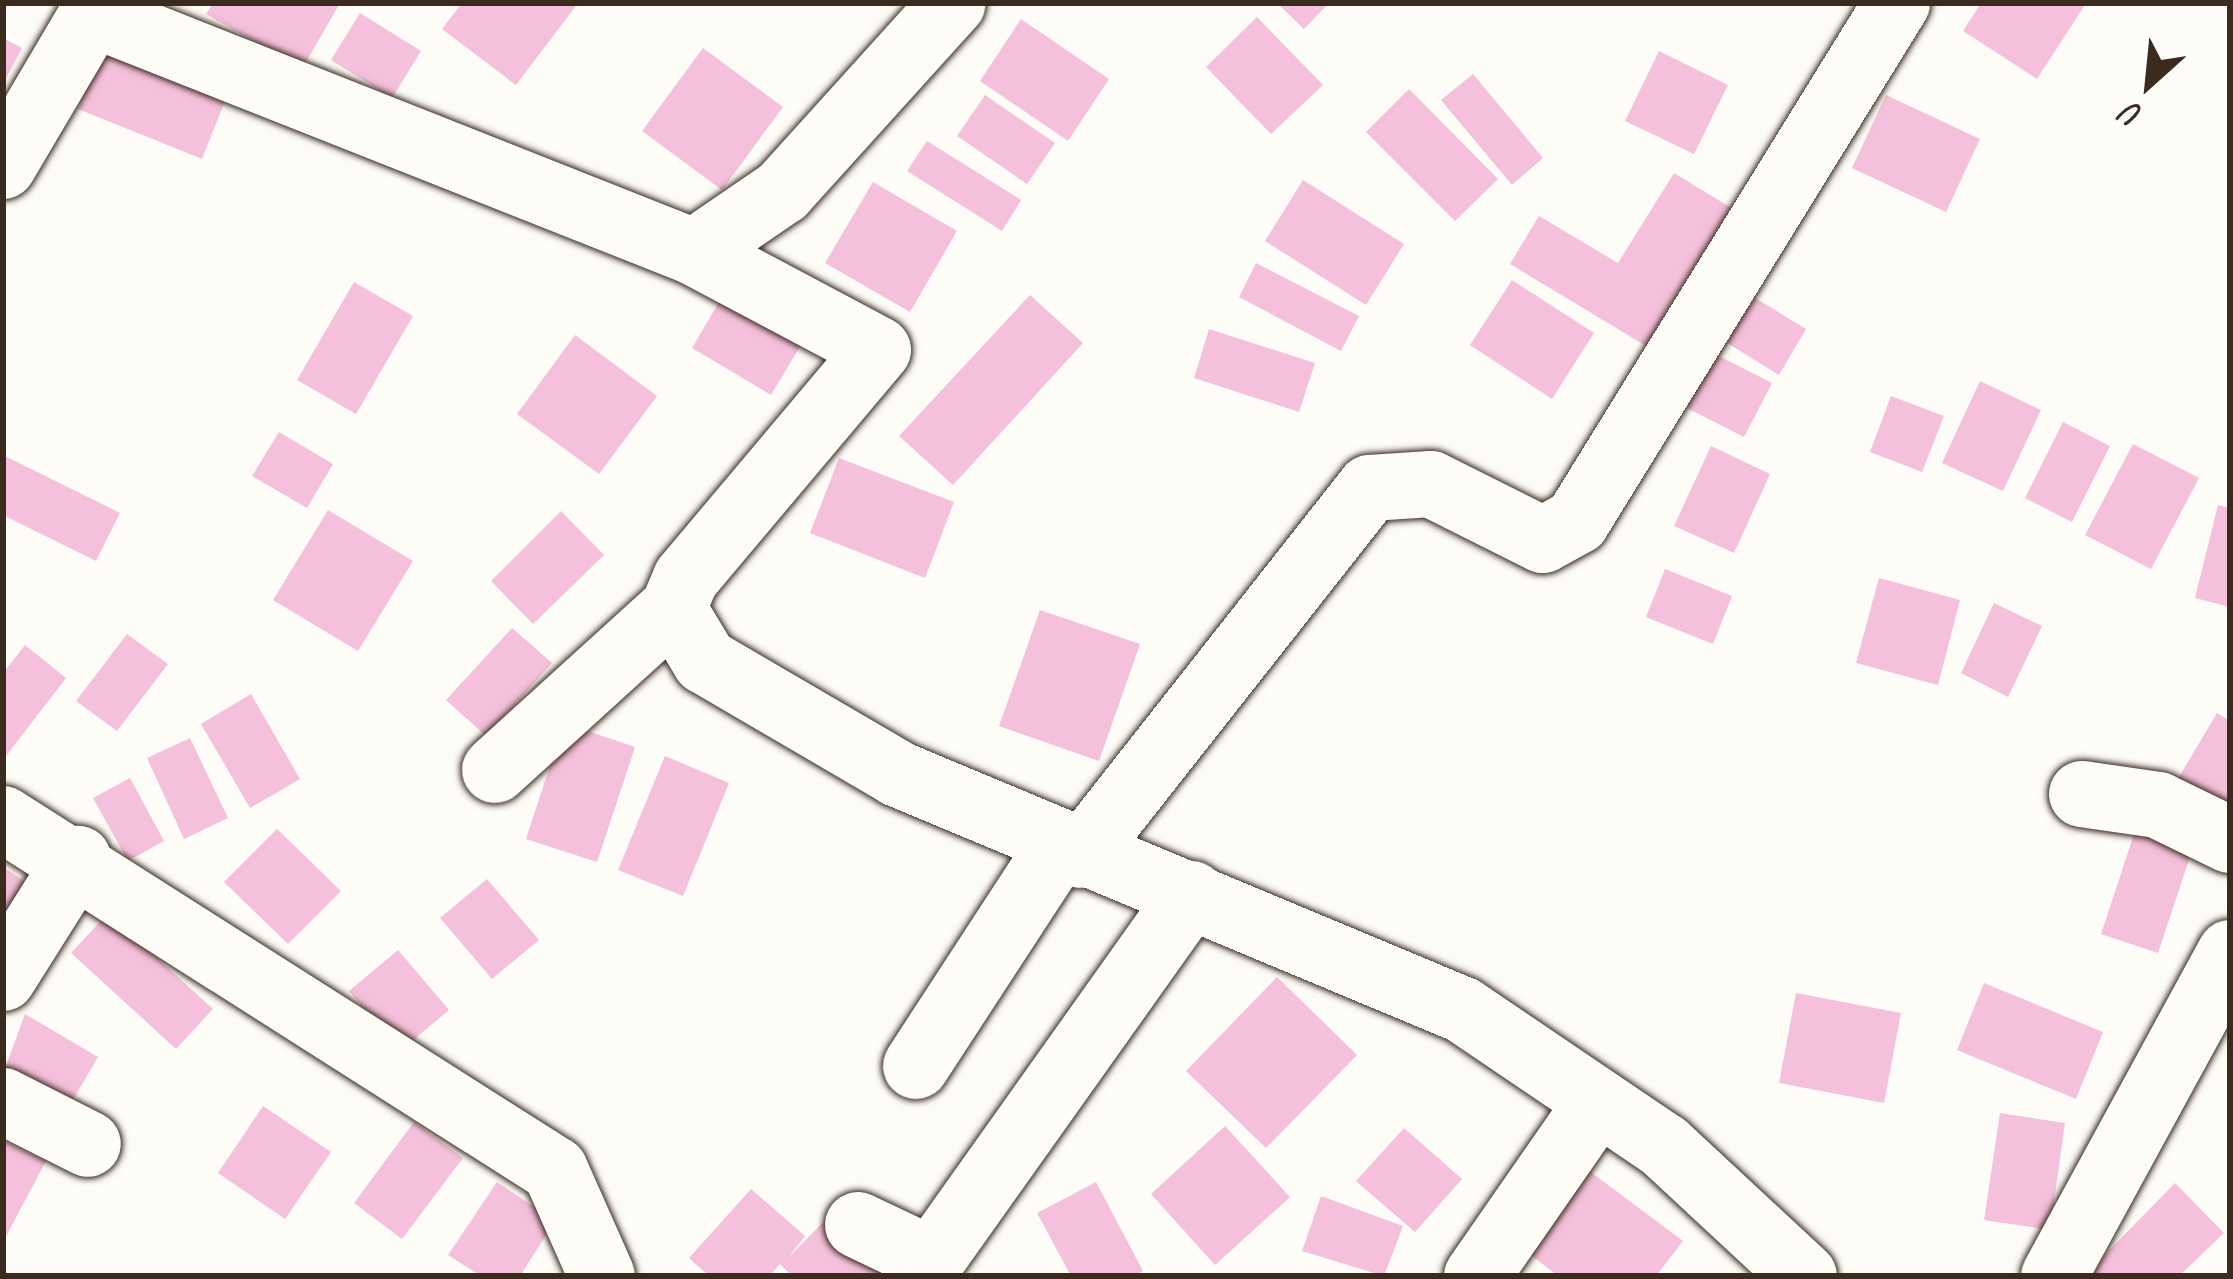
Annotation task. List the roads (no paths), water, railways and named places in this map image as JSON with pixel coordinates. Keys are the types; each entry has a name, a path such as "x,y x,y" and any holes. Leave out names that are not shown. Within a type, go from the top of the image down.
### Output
{"street":[{"path":"694,252 797,177 953,3"},
{"path":"916,1066 1070,851 1370,488 1432,484 1543,540 1577,521 1897,3"},
{"path":"3,166 96,8 694,252 878,350 673,608 495,770"},
{"path":"673,608 683,638 736,688 1070,851 1192,894 1463,1010 1664,1146 1804,1276"},
{"path":"2082,794 2158,805 2230,840"},
{"path":"3,819 78,859 556,1170 602,1276"},
{"path":"3,978 78,859"},
{"path":"858,1225 921,1255 938,1251 1192,894"},
{"path":"2054,1276 2230,953"},
{"path":"3,1101 88,1144"},
{"path":"1477,1276 1598,1102"}]}
